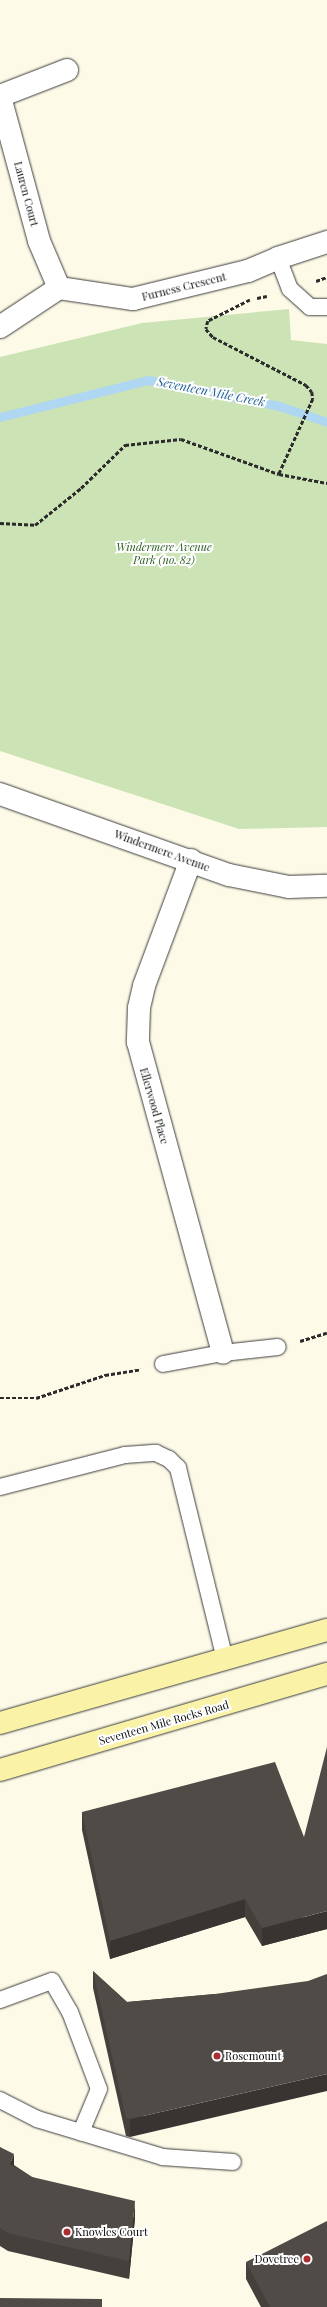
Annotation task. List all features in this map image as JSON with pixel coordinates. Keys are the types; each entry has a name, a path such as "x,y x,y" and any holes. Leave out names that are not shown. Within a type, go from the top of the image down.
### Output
{"main road":[{"path":"0,1723 327,1630"},
{"name":"Seventeen Mile Rocks Road","path":"0,1770 327,1674"}],"street":[{"name":"Lauren Court","path":"59,288 39,241 0,97 67,70"},
{"name":"Furness Crescent","path":"59,288 132,299 248,271 278,258 327,242"},
{"path":"0,327 59,288"},
{"name":"Windermere Avenue","path":"0,794 191,860 229,875 264,884 289,887 327,886"},
{"name":"Ellerwood Place","path":"191,860 144,986 139,1014 138,1042 223,1353"}],"lane":[{"path":"278,258 290,289 310,307 327,307"},
{"path":"163,1364 223,1353 278,1347"},
{"path":"0,1488 125,1455 156,1452 169,1459 178,1468 225,1660"},
{"path":"0,2000 52,1981 70,2012 99,2089 81,2132"},
{"path":"0,2100 37,2119 163,2157 233,2162"}],"path":[{"path":"279,474 313,399 312,392 306,385 213,337 206,329 208,321 224,311 248,301 327,277"},
{"path":"0,523 35,525 81,488 125,445 181,440 279,474 327,483"},
{"path":"0,1398 36,1398 104,1375 163,1364"}],"green space":[{"name":"Windermere Avenue Park (no. 82)","path":"289,309 291,340 327,344 327,827 239,829 0,751 0,357 142,323"}],"building":[{"path":"327,1747 327,1911 262,1928 245,1899 110,1941 82,1812 275,1762 304,1837"},
{"name":"Rosemount","path":"93,1971 127,2002 215,1994 308,1981 327,1974 327,2074 130,2119 126,2118"},
{"name":"Knowles Court","path":"0,2147 14,2154 10,2164 32,2177 135,2201 129,2261 8,2233 0,2228"},
{"name":"Dovetree","path":"327,2221 327,2307 270,2307 246,2262"},
{"path":"0,2298 102,2299 102,2307 0,2307"}],"waterway":[{"name":"Seventeen Mile Creek","path":"0,417 148,380 279,406 327,422"}],"place":[{"name":"Rosemount","path":"217,2056"},
{"name":"Knowles Court","path":"67,2232"},
{"name":"Dovetree","path":"307,2259"}]}
